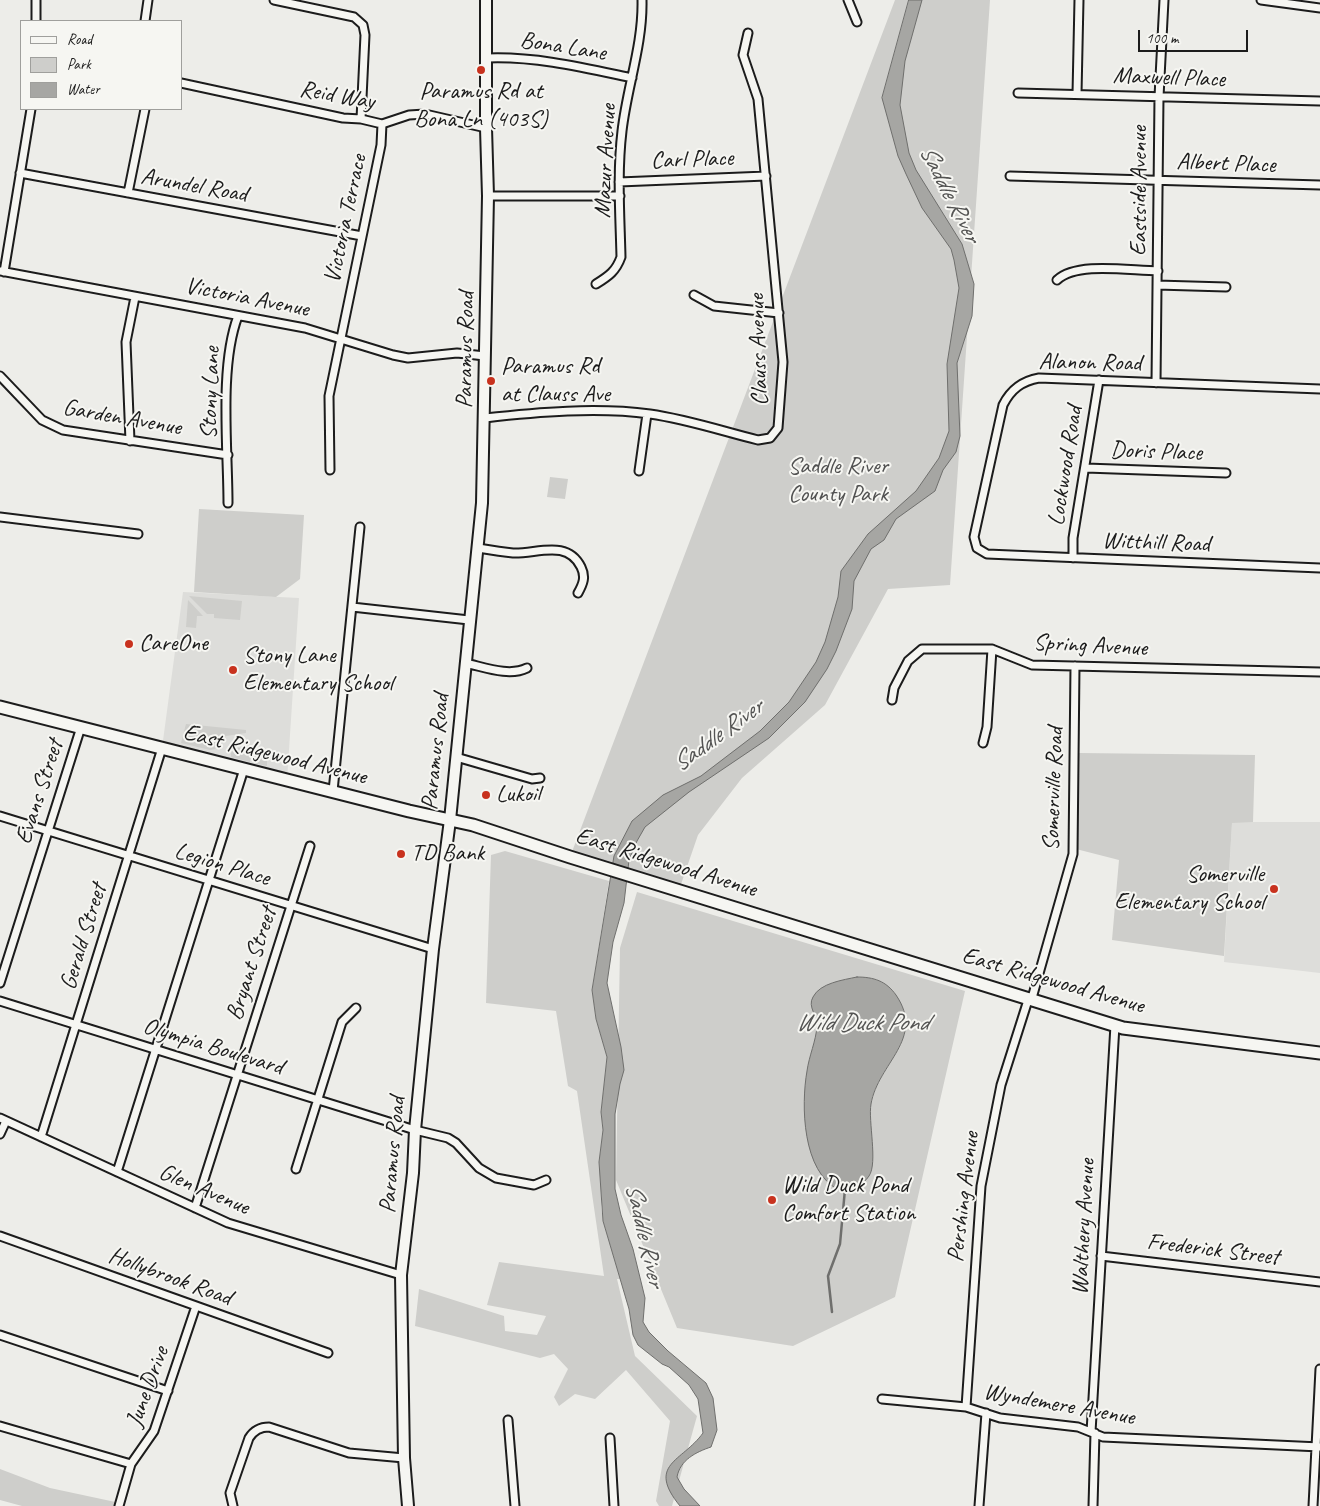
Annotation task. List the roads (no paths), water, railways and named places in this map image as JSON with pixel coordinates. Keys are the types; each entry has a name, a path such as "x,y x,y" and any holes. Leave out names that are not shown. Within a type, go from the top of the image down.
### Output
{"main road":[{"name":"Paramus Road","path":"408,1506 404,1458 401,1275 413,1173 415,1130 433,949 450,820 469,620 478,548 485,418 488,196 486,0"},
{"name":"East Ridgewood Avenue","path":"0,707 473,825 1115,1025 1320,1053"}],"street":[{"path":"36,0 36,20"},
{"path":"145,20 148,0"},
{"path":"274,0 354,17 363,25 365,36 361,119"},
{"name":"Mazur Avenue","path":"596,284 611,275 617,268 621,257 619,182 622,133 641,36 642,0"},
{"path":"848,0 856,22"},
{"path":"1077,94 1079,0"},
{"name":"Eastside Avenue","path":"1156,383 1160,180 1159,97 1164,0"},
{"path":"1261,0 1320,8"},
{"name":"Clauss Avenue","path":"485,418 555,411 647,414 758,440 770,438 775,433 780,423 783,362 758,99 743,55 748,34"},
{"name":"Bona Lane","path":"487,58 510,57 547,62 632,78"},
{"name":"Reid Way","path":"182,83 343,118 361,119 382,124 418,113 486,128"},
{"name":"Maxwell Place","path":"1018,93 1320,101"},
{"path":"2,272 31,110"},
{"path":"128,193 145,110"},
{"name":"Victoria Terrace","path":"330,470 329,396 381,145 382,124"},
{"name":"Arundel Road","path":"20,173 362,236"},
{"name":"Carl Place","path":"619,182 766,176"},
{"name":"Albert Place","path":"1010,176 1320,185"},
{"path":"488,196 620,196"},
{"path":"1057,280 1062,275 1076,270 1158,271"},
{"name":"Victoria Avenue","path":"2,272 305,328 408,358 457,353 485,356"},
{"path":"1158,285 1226,287"},
{"path":"694,295 714,306 779,313"},
{"path":"130,441 126,342 135,296"},
{"name":"Stony Lane","path":"228,503 227,374 232,337 238,316"},
{"name":"Garden Avenue","path":"0,376 15,389 33,412 52,426 72,432 228,455"},
{"name":"Alanon Road","path":"990,554 981,552 977,548 974,537 1000,414 1007,397 1020,384 1030,380 1099,380 1320,389"},
{"name":"Lockwood Road","path":"1073,558 1073,538 1099,380"},
{"path":"639,471 647,414"},
{"name":"Doris Place","path":"1086,468 1226,473"},
{"path":"0,517 138,534"},
{"path":"333,791 360,527"},
{"path":"478,548 515,553 545,549 559,550 567,553 579,563 582,570 584,578 578,592"},
{"name":"Witthill Road","path":"990,554 1320,568"},
{"path":"352,607 469,620"},
{"name":"Spring Avenue","path":"892,700 894,688 908,661 922,649 929,647 992,648 1032,665 1320,672"},
{"path":"983,743 987,727 992,648"},
{"path":"465,663 511,672 519,672 527,668"},
{"name":"Somerville Road","path":"1031,998 1073,854 1075,666"},
{"name":"Evans Street","path":"0,983 81,728"},
{"name":"Gerald Street","path":"41,1137 162,748"},
{"path":"456,757 532,779 540,778"},
{"path":"117,1172 244,768"},
{"name":"Legion Place","path":"0,816 433,949"},
{"name":"Bryant Street","path":"196,1208 310,846"},
{"name":"Pershing Avenue","path":"966,1407 981,1186 1001,1085 1031,998"},
{"name":"Olympia Boulevard","path":"0,1001 415,1130 448,1138 479,1168 496,1178 534,1185 546,1180"},
{"path":"296,1169 342,1022 356,1008"},
{"name":"Walthery Avenue","path":"1093,1506 1093,1433 1101,1256 1115,1025"},
{"path":"0,1134 3,1119"},
{"name":"Glen Avenue","path":"3,1119 228,1223 401,1275"},
{"name":"Hollybrook Road","path":"0,1236 328,1353"},
{"name":"Frederick Street","path":"1101,1256 1320,1282"},
{"name":"June Drive","path":"119,1506 131,1464 154,1431 196,1306"},
{"path":"0,1335 168,1390"},
{"path":"1313,1506 1318,1447 1320,1369"},
{"name":"Wyndemere Avenue","path":"882,1399 966,1407 1000,1418 1078,1427 1103,1437 1318,1447"},
{"path":"979,1506 986,1413"},
{"path":"508,1420 515,1506"},
{"path":"0,1426 131,1464"},
{"path":"233,1506 230,1493 249,1438 252,1433 263,1427 269,1427 349,1453 404,1458"},
{"path":"610,1438 614,1506"}],"water":[{"path":"909,0 922,0 905,61 900,105 909,153 916,170 962,244 974,284 972,316 957,363 960,436 956,452 943,470 935,491 896,519 884,540 871,549 854,581 852,609 836,651 827,669 805,702 769,738 689,792 645,827 629,860 624,903 613,942 607,983 624,1070 615,1114 615,1189 645,1298 643,1322 649,1332 668,1351 706,1383 713,1398 717,1430 711,1447 694,1454 685,1461 677,1477 684,1489 700,1506 680,1506 670,1492 666,1481 667,1472 671,1465 703,1433 698,1399 689,1385 669,1367 662,1364 638,1345 633,1335 629,1309 603,1221 599,1162 603,1130 601,1112 607,1057 596,1019 592,990 614,856 632,821 663,795 701,776 760,731 789,702 816,662 825,642 838,597 841,571 868,534 916,491 939,458 949,431 947,364 959,288 954,260 951,249 922,208 898,156 882,98"},
{"name":"Wild Duck Pond","path":"857,977 869,978 888,986 896,995 904,1011 906,1025 903,1038 875,1089 871,1104 872,1170 860,1185 839,1190 827,1181 818,1169 811,1153 807,1136 804,1101 805,1085 817,1026 811,1001 816,992 826,985"}],"waterway":[{"path":"832,1312 828,1276 840,1244 845,1189"}],"place":[{"name":"Paramus Rd at Bona Ln (403S)","path":"481,70"},
{"name":"Paramus Rd at Clauss Ave","path":"491,381"},
{"name":"CareOne","path":"129,644"},
{"name":"Stony Lane Elementary School","path":"233,670"},
{"name":"Lukoil","path":"486,795"},
{"name":"TD Bank","path":"401,854"},
{"name":"Somerville Elementary School","path":"1274,889"},
{"name":"Wild Duck Pond Comfort Station","path":"772,1200"}],"water label":[{"name":"Saddle River","path":"949,194"},
{"name":"Saddle River","path":"718,736"},
{"name":"Saddle River","path":"644,1235"}],"park label":[{"name":"Saddle River County Park","path":"838,481"}]}
